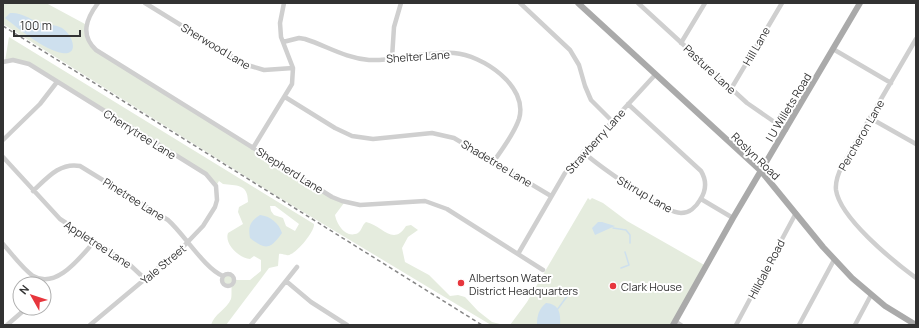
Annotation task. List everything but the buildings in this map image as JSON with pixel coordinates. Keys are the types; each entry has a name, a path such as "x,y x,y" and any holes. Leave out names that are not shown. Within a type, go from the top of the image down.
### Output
{"main road":[{"name":"Roslyn Road","path":"578,3 761,171 834,260 871,295 914,324"},
{"name":"I U Willets Road","path":"674,323 733,218 860,3"}],"street":[{"name":"Shepherd Lane","path":"98,3 87,19 85,34 91,45 253,148 342,201 360,205 418,201 433,203 447,209 543,270"},
{"name":"Sherwood Lane","path":"145,3 244,64 264,70 293,68"},
{"path":"253,148 292,84 293,68 283,42 280,23 284,3"},
{"path":"392,58 394,27 401,3"},
{"path":"520,3 570,50 579,65 585,86 592,100 612,121"},
{"name":"Pasture Lane","path":"638,3 756,111 786,130"},
{"path":"681,43 705,3"},
{"name":"Hill Lane","path":"731,89 782,3"},
{"name":"Shelter Lane","path":"283,42 299,38 306,39 356,58 370,60 447,53 467,55 489,66 511,85 519,100 519,119 494,161"},
{"name":"Percheron Lane","path":"916,39 842,166 837,176 836,191 841,204 867,236 916,278"},
{"path":"833,49 891,83"},
{"name":"Cherrytree Lane","path":"3,62 13,60 23,62 58,82 206,174 212,180 217,190"},
{"name":"Strawberry Lane","path":"518,254 565,173 655,75"},
{"path":"3,140 40,104 58,82"},
{"name":"Shadetree Lane","path":"285,97 335,128 352,136 374,138 439,134 463,142 551,196"},
{"path":"628,104 701,171 706,185 701,199 733,218"},
{"path":"870,118 916,144"},
{"name":"Stirrup Lane","path":"583,152 610,174 673,212 682,213 690,211 701,199"},
{"name":"Appletree Lane","path":"3,157 60,219 129,264 145,279"},
{"name":"Pinetree Lane","path":"33,190 61,167 69,165 80,166 168,220 210,267 223,276"},
{"name":"Yale Street","path":"90,325 189,242 203,226 215,207 217,190"},
{"name":"Hilldale Road","path":"736,325 796,213"},
{"path":"3,244 32,275 41,279 50,279 64,272 94,242"},
{"path":"799,325 834,260"},
{"path":"251,325 297,267"},
{"path":"286,281 311,302 347,325"},
{"path":"855,325 871,295"},
{"path":"7,325 17,316"},
{"path":"674,323 681,325"}],"shaded area":[{"path":"5,3 46,3 85,24 90,46 344,203 335,215 340,227 346,233 358,233 366,222 392,235 397,235 406,226 411,225 418,230 408,237 402,248 405,262 429,275 450,296 458,295 465,297 478,311 492,322 504,325 491,325 280,198 3,24 3,5"},
{"path":"9,37 314,224 312,231 298,249 290,255 279,254 278,266 269,268 226,325 211,325 231,299 232,285 226,286 222,282 224,274 230,273 235,280 250,280 261,271 261,260 254,256 250,259 241,256 233,250 228,242 228,233 243,224 238,212 239,207 248,202 244,188 223,184 219,181 216,186 212,180 29,64 5,61","holes":["270,206 275,206 299,224 295,231 286,226 283,218 274,215"]},
{"path":"588,198 590,200 592,198 603,203 627,221 706,266 673,325 510,325 527,302"}],"water":[{"path":"10,13 21,14 41,23 62,28 72,40 73,49 67,53 62,53 40,44 5,18"},
{"path":"260,215 274,221 279,226 282,233 271,245 260,245 250,238 250,225"},
{"path":"598,222 615,226 595,235 592,228"},
{"path":"546,303 554,305 558,310 560,325 537,325 539,312"}],"waterway":[{"path":"613,228 626,230 630,235 630,243"},
{"path":"621,268 629,265 625,252"},
{"path":"557,310 568,295"}],"railway":[{"path":"3,26 482,325"}],"place":[{"name":"Albertson Water District Headquarters","path":"461,283"},
{"name":"Clark House","path":"613,286"}]}
